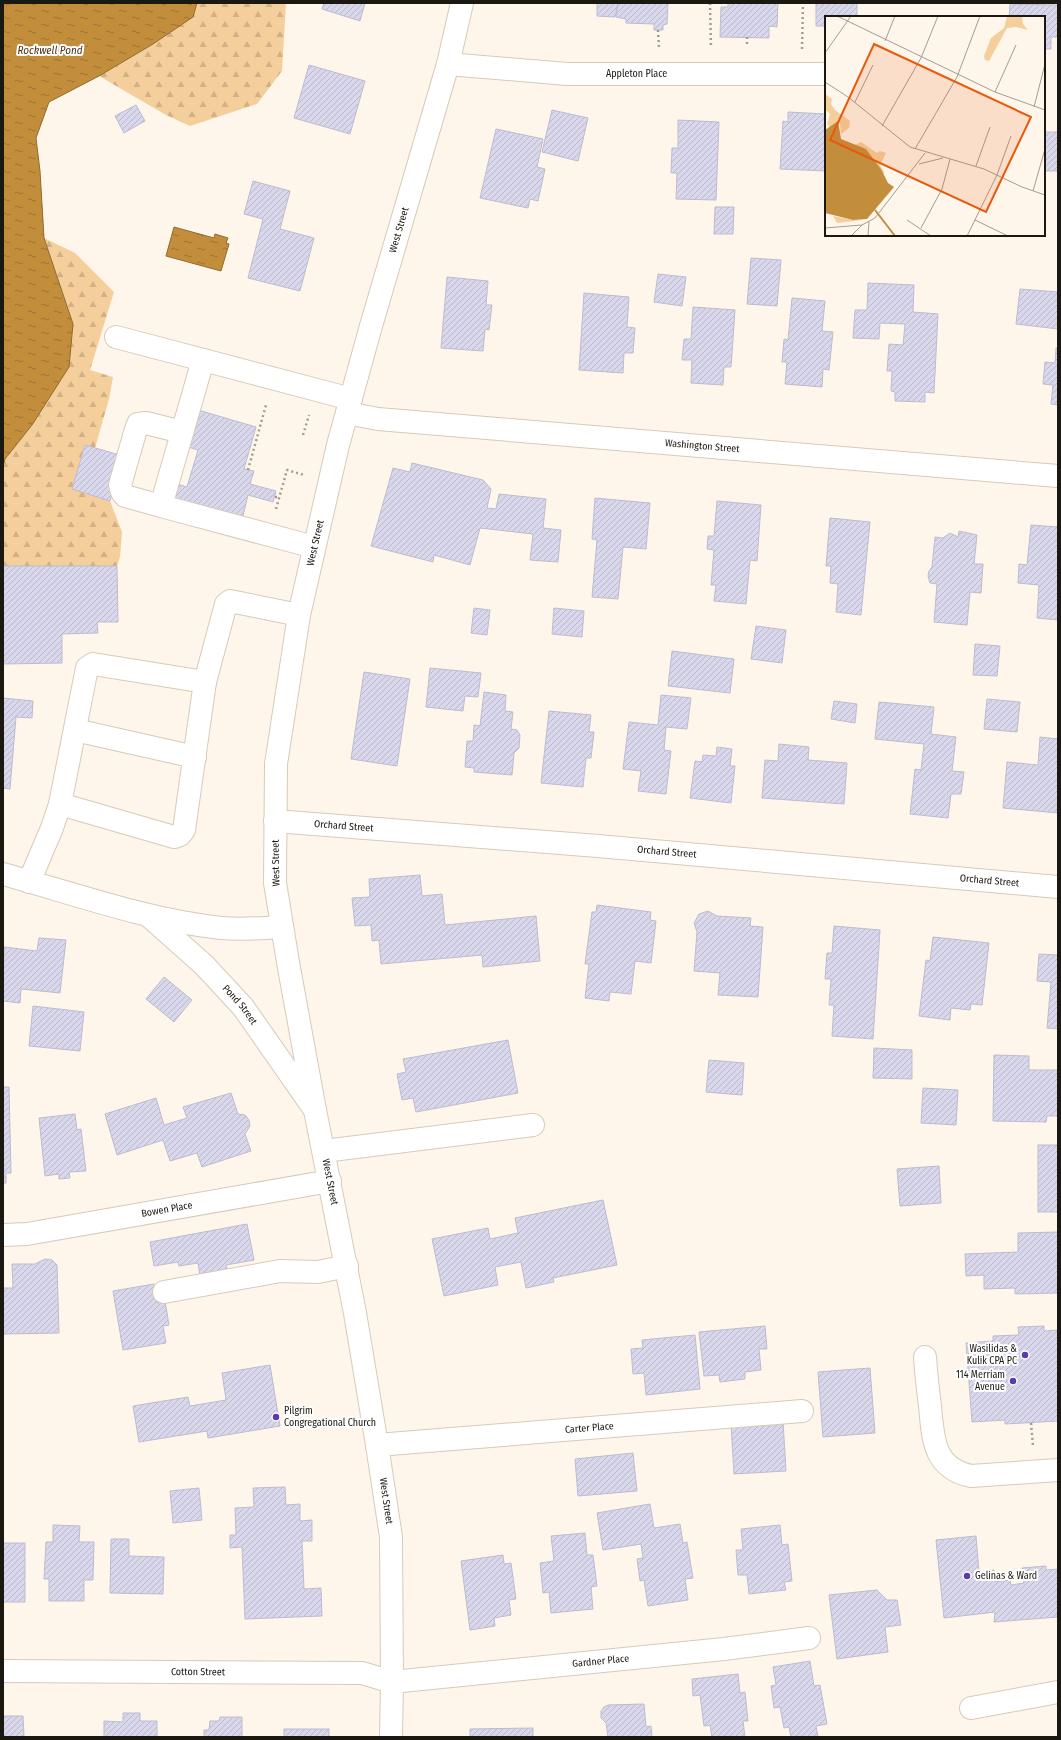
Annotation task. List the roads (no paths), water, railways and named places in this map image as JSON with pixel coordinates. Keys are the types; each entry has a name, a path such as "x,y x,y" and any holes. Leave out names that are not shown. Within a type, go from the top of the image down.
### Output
{"street":[{"name":"West Street","path":"391,1737 392,1682 390,1537 378,1445 282,927 276,883 276,764 298,615 314,547 349,406 448,64 462,3"},
{"name":"Appleton Place","path":"448,64 567,74 825,74"},
{"name":"Washington Street","path":"116,337 203,360 349,406 385,419 1058,476"},
{"path":"161,506 203,360"},
{"path":"182,432 146,423 138,424 120,485 125,496 314,547"},
{"path":"60,804 174,837 180,835 184,830 205,682 226,604 230,601 298,615"},
{"path":"29,882 52,828 60,804 87,668 93,664 205,682"},
{"path":"75,730 195,757"},
{"name":"Orchard Street","path":"275,821 598,846 1058,887"},
{"name":"Pond Street","path":"3,874 148,915 187,923 222,928 243,929 282,927"},
{"name":"Pond Street","path":"148,915 204,965 243,1007 315,1110"},
{"path":"324,1151 533,1125"},
{"name":"Bowen Place","path":"3,1235 27,1234 330,1181"},
{"path":"164,1292 280,1271 318,1272 346,1266"},
{"path":"925,1356 935,1447 945,1464 959,1473 971,1476 1058,1470"},
{"name":"Carter Place","path":"378,1445 802,1411"},
{"name":"Gardner Place","path":"392,1682 724,1649 809,1638"},
{"name":"Cotton Street","path":"3,1671 362,1673 392,1682"},
{"path":"971,1708 1058,1692"}],"water":[{"name":"Rockwell Pond","path":"3,3 197,3 193,17 153,44 99,76 49,102 36,138 40,171 44,238 73,324 69,367 32,425 5,459 3,466"},
{"path":"174,227 214,238 215,234 228,238 226,243 229,244 221,271 166,256"}],"place":[{"name":"Wasilidas & Kulik CPA PC","path":"1025,1355"},
{"name":"114 Merriam Avenue","path":"1013,1381"},
{"name":"Pilgrim Congregational Church","path":"276,1417"},
{"name":"Gelinas & Ward","path":"967,1576"}]}
